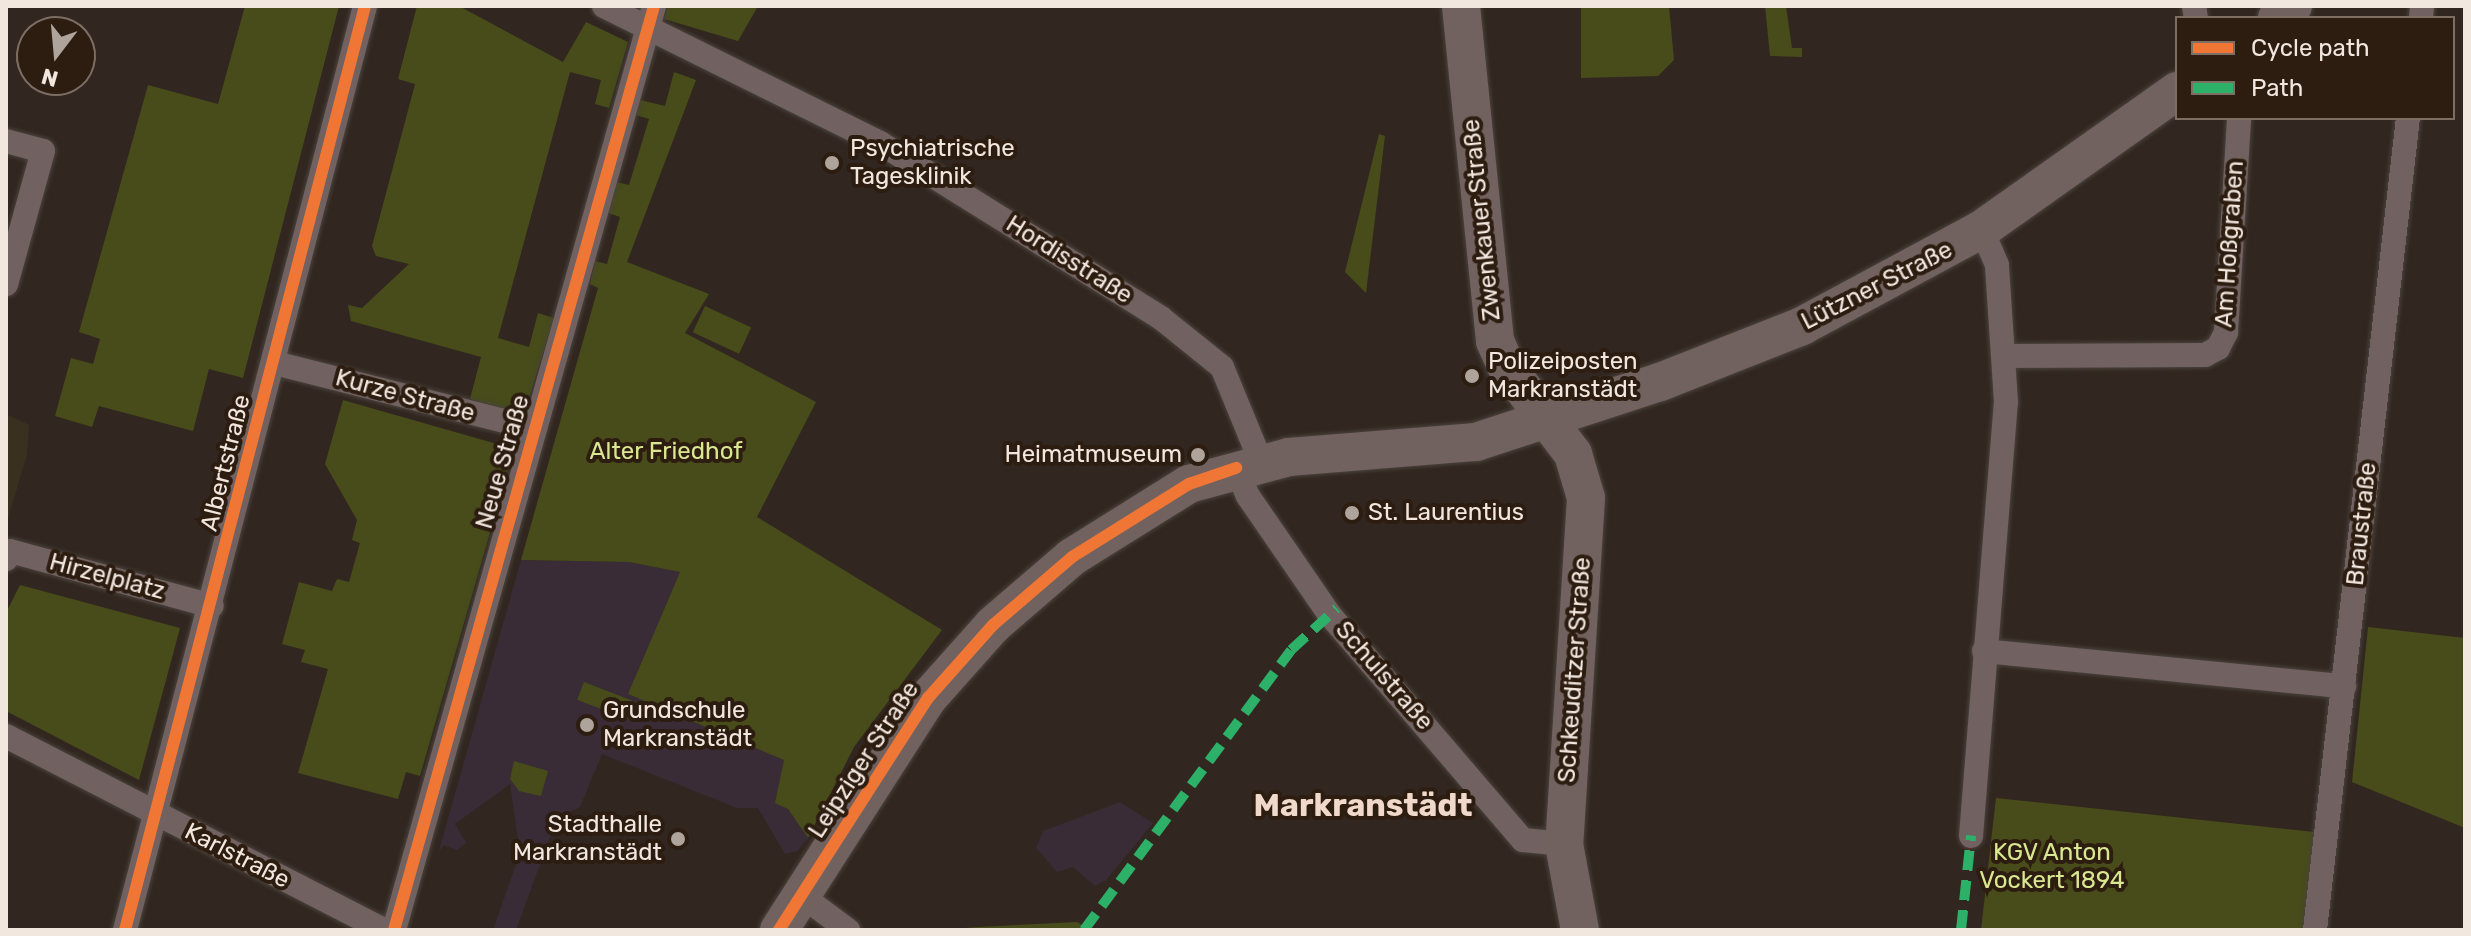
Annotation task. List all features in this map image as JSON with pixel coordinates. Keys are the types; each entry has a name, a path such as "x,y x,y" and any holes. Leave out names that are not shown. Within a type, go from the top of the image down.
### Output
{"main road":[{"name":"Zwenkauer Straße","path":"1461,6 1495,341 1544,419"},
{"name":"Lützner Straße","path":"1544,419 1802,326 1982,229 2175,92"},
{"name":"Leipziger Straße","path":"779,930 928,698 993,625 1072,557 1189,484 1249,465 1476,442 1544,419"},
{"name":"Schkeuditzer Straße","path":"1544,419 1573,454 1586,498 1564,844 1580,930"}],"street":[{"name":"Albertstraße","path":"125,930 212,606 365,6"},
{"name":"Hordisstraße","path":"604,6 648,31 857,130 1161,318 1222,367 1249,465"},
{"name":"Neue Straße","path":"394,930 654,6"},
{"name":"Am Hoßgraben","path":"2007,356 2205,355 2218,348 2226,332 2239,120"},
{"name":"Braustraße","path":"2315,930 2408,120"},
{"path":"6,141 46,142 6,284"},
{"path":"1971,836 2007,356 1997,265 1982,229"},
{"name":"Kurze Straße","path":"275,363 535,429"},
{"name":"Schulstraße","path":"1249,465 1248,496 1329,614 1523,840 1564,844"},
{"name":"Hirzelplatz","path":"6,559 10,551 212,606"},
{"path":"1984,651 2344,686"},
{"name":"Karlstraße","path":"6,736 383,930"},
{"path":"801,895 848,930"}],"shaded area":[{"path":"6,414 29,425 27,455 6,525"},
{"name":"Grundschule Markranstädt","path":"521,560 629,562 680,572 628,694 785,760 788,809 808,838 798,851 785,854 758,808 737,808 602,754 580,807 557,818 516,930 493,930 520,853 510,784 455,824 466,843 457,850 444,845 439,851"},
{"path":"1120,802 1153,823 1106,880 1095,886 1073,867 1057,872 1036,848 1043,831"}],"green space":[{"path":"245,6 339,6 243,378 209,369 193,431 99,406 92,427 55,416 71,358 93,364 100,339 79,332 148,85 218,104"},
{"path":"417,6 459,6 563,62 586,22 628,42 609,108 595,104 601,80 570,72 498,338 529,347 538,313 554,318 524,414 470,399 481,357 351,321 348,305 362,308 409,264 376,256 372,246 415,84 398,79"},
{"path":"668,6 758,6 738,41 664,19"},
{"path":"1581,6 1669,6 1674,60 1658,76 1581,78"},
{"path":"1765,6 1786,6 1792,48 1802,48 1802,57 1770,56"},
{"name":"Alter Friedhof","path":"674,72 696,80 627,262 709,294 685,333 816,402 757,517 942,630 854,747 808,838 788,809 775,803 784,760 628,694 680,572 629,562 521,560 598,288 590,284 595,261 607,264 620,217 608,213 616,182 629,185 649,119 636,115 640,100 665,106"},
{"path":"1379,134 1385,136 1366,293 1345,272"},
{"path":"705,306 751,328 739,354 693,332"},
{"path":"343,400 514,449 420,776 406,772 398,799 298,773 328,669 301,662 305,650 282,644 299,582 332,591 337,579 349,582 360,543 352,540 357,520 325,464"},
{"path":"20,585 180,628 139,780 6,711 6,613"},
{"path":"2368,627 2465,638 2465,828 2352,782"},
{"path":"584,682 639,703 632,721 577,700"},
{"path":"514,761 548,771 541,796 519,791 510,779"},
{"name":"KGV Anton Vockert 1894","path":"1996,798 2314,832 2305,930 1981,930"},
{"path":"1077,922 1091,930 938,930 978,927"}],"marked path":[{"path":"1084,930 1291,650 1337,608"},
{"path":"1961,930 1971,836"}],"cycle path":[{"path":"125,930 365,6"},
{"path":"394,930 654,6"},
{"path":"779,930 928,698 993,625 1072,557 1189,484 1236,468"}],"place":[{"name":"Psychiatrische Tagesklinik","path":"832,163"},
{"name":"Polizeiposten Markranstädt","path":"1472,376"},
{"name":"Heimatmuseum","path":"1198,455"},
{"name":"St. Laurentius","path":"1352,513"},
{"name":"Grundschule Markranstädt","path":"587,725"},
{"name":"Stadthalle Markranstädt","path":"678,839"}],"district":[{"name":"Markranstädt","path":"1363,805"}]}
